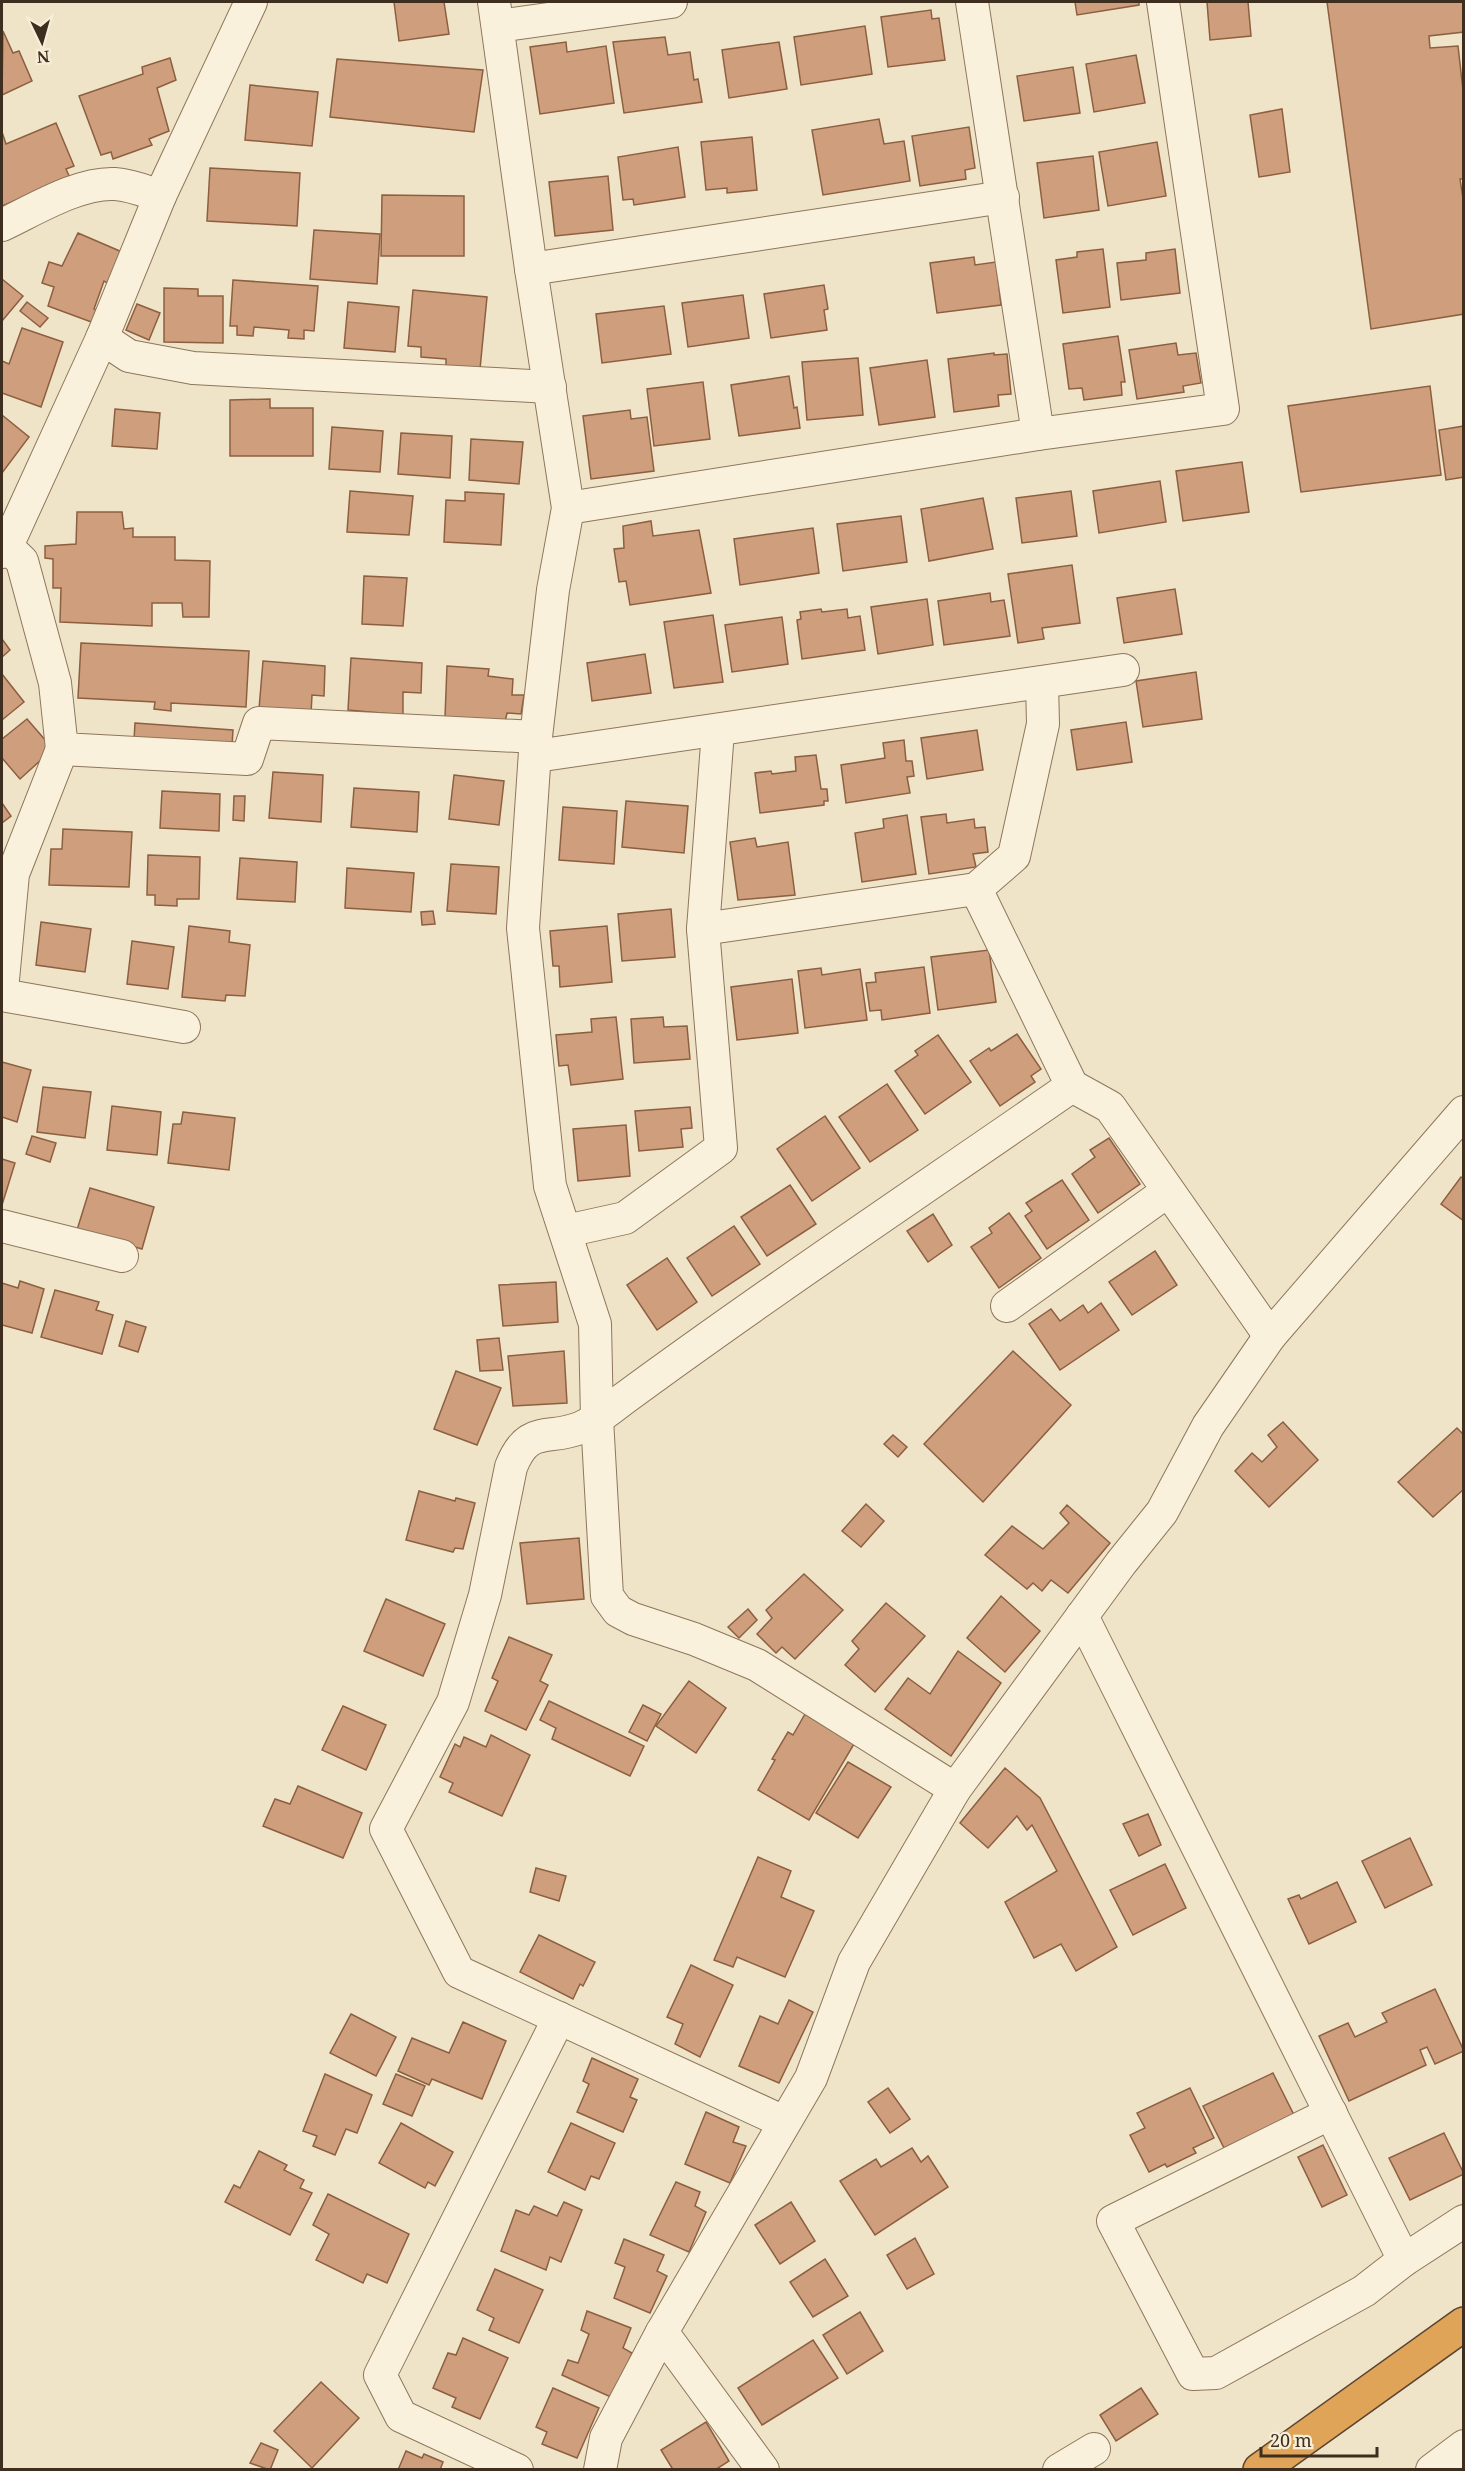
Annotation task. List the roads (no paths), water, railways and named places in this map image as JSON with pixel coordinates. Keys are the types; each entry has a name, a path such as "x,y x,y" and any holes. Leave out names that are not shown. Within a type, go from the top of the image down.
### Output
{"highway":[{"path":"1260,2469 1464,2324"}],"street":[{"path":"2,990 13,874 62,749 52,672 22,561 3,547 102,338 160,196 251,2"},
{"path":"670,2 496,14 531,269 568,508 553,590 536,746 524,928 550,1186 594,1324 607,1596 618,1611 633,1619 694,1639 757,1665 955,1789"},
{"path":"972,2 1038,434"},
{"path":"568,508 1038,434 1223,409 1162,2"},
{"path":"2,225 90,187 114,184 137,188 160,196"},
{"path":"531,269 1003,197"},
{"path":"102,338 129,356 193,368 550,387"},
{"path":"62,749 247,759 259,723 536,746 718,731 1123,670"},
{"path":"703,928 976,889 1014,856 1043,724 1042,683"},
{"path":"566,1231 625,1218 721,1148 703,928 718,731"},
{"path":"976,889 1072,1086 1110,1107 1270,1336"},
{"path":"2,995 184,1027"},
{"path":"784,2122 459,1972 386,1829 453,1702 485,1595 511,1467 518,1450 533,1437 578,1429 597,1419 673,1363 1072,1086"},
{"path":"608,2465 606,2438 662,2332 811,2078 854,1962 955,1789 1082,1616 1162,1512 1208,1426 1270,1336 1464,1112"},
{"path":"1007,1305 1168,1191"},
{"path":"2,1226 122,1256"},
{"path":"1082,1616 1404,2260"},
{"path":"517,2469 401,2416 380,2375 559,2018"},
{"path":"1330,2113 1113,2221 1193,2374 1216,2373 1364,2291 1404,2260 1464,2221"},
{"path":"662,2332 764,2469"},
{"path":"1432,2469 1464,2446"},
{"path":"1059,2469 1094,2449"}]}
